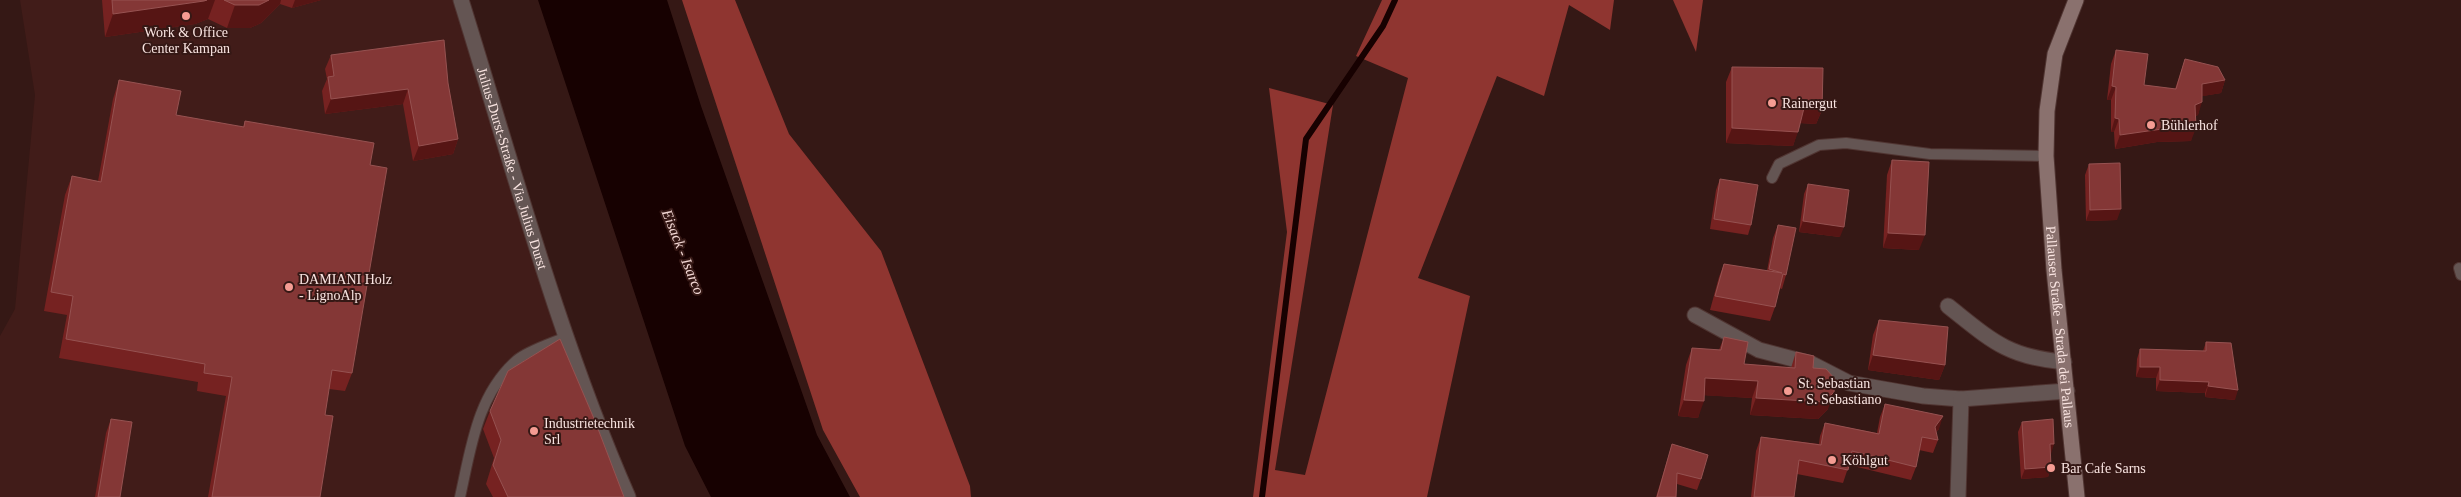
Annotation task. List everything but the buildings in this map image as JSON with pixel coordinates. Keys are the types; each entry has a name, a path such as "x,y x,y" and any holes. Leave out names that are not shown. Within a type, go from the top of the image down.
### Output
{"street":[{"name":"Julius-Durst-Straße - Via Julius Durst","path":"462,0 566,337 603,440 628,497"},
{"name":"Pallauser Straße - Strada dei Pallaus","path":"2076,0 2055,54 2047,111 2046,156 2054,270 2077,497"},
{"path":"1948,306 1996,343 2021,356 2064,362"},
{"path":"1695,315 1759,350 1812,364 1849,383 1923,396 1961,399 2067,391"},
{"path":"1958,497 1961,399"}],"lane":[{"path":"1772,178 1779,164 1819,145 1846,143 1930,154 2046,156"},
{"path":"460,497 475,430 489,392 518,359 566,337"}],"shaded area":[{"path":"20,0 461,0 566,337 628,497 0,497 0,336 15,309 35,95"},
{"path":"682,0 735,0 789,134 881,251 970,486 971,497 860,497 823,430"},
{"path":"1382,0 1614,0 1610,30 1569,5 1544,96 1497,76 1418,278 1470,296 1427,497 1253,497 1287,232 1269,88 1333,105 1275,470 1305,475 1408,78 1356,56"},
{"path":"1673,0 1703,0 1696,52"}],"water":[{"name":"Eisack - Isarco","path":"538,0 667,0 701,106 817,435 850,497 711,497 685,446"}],"waterway":[{"path":"1262,497 1306,139 1383,26 1395,0"}],"place":[{"name":"Work & Office Center Kampan","path":"186,16"},
{"name":"Rainergut","path":"1772,103"},
{"name":"Bühlerhof","path":"2151,125"},
{"name":"DAMIANI Holz - LignoAlp","path":"289,287"},
{"name":"St. Sebastian - S. Sebastiano","path":"1788,391"},
{"name":"Industrietechnik Srl","path":"534,431"},
{"name":"Köhlgut","path":"1832,460"},
{"name":"Bar Cafe Sarns","path":"2051,468"}]}
